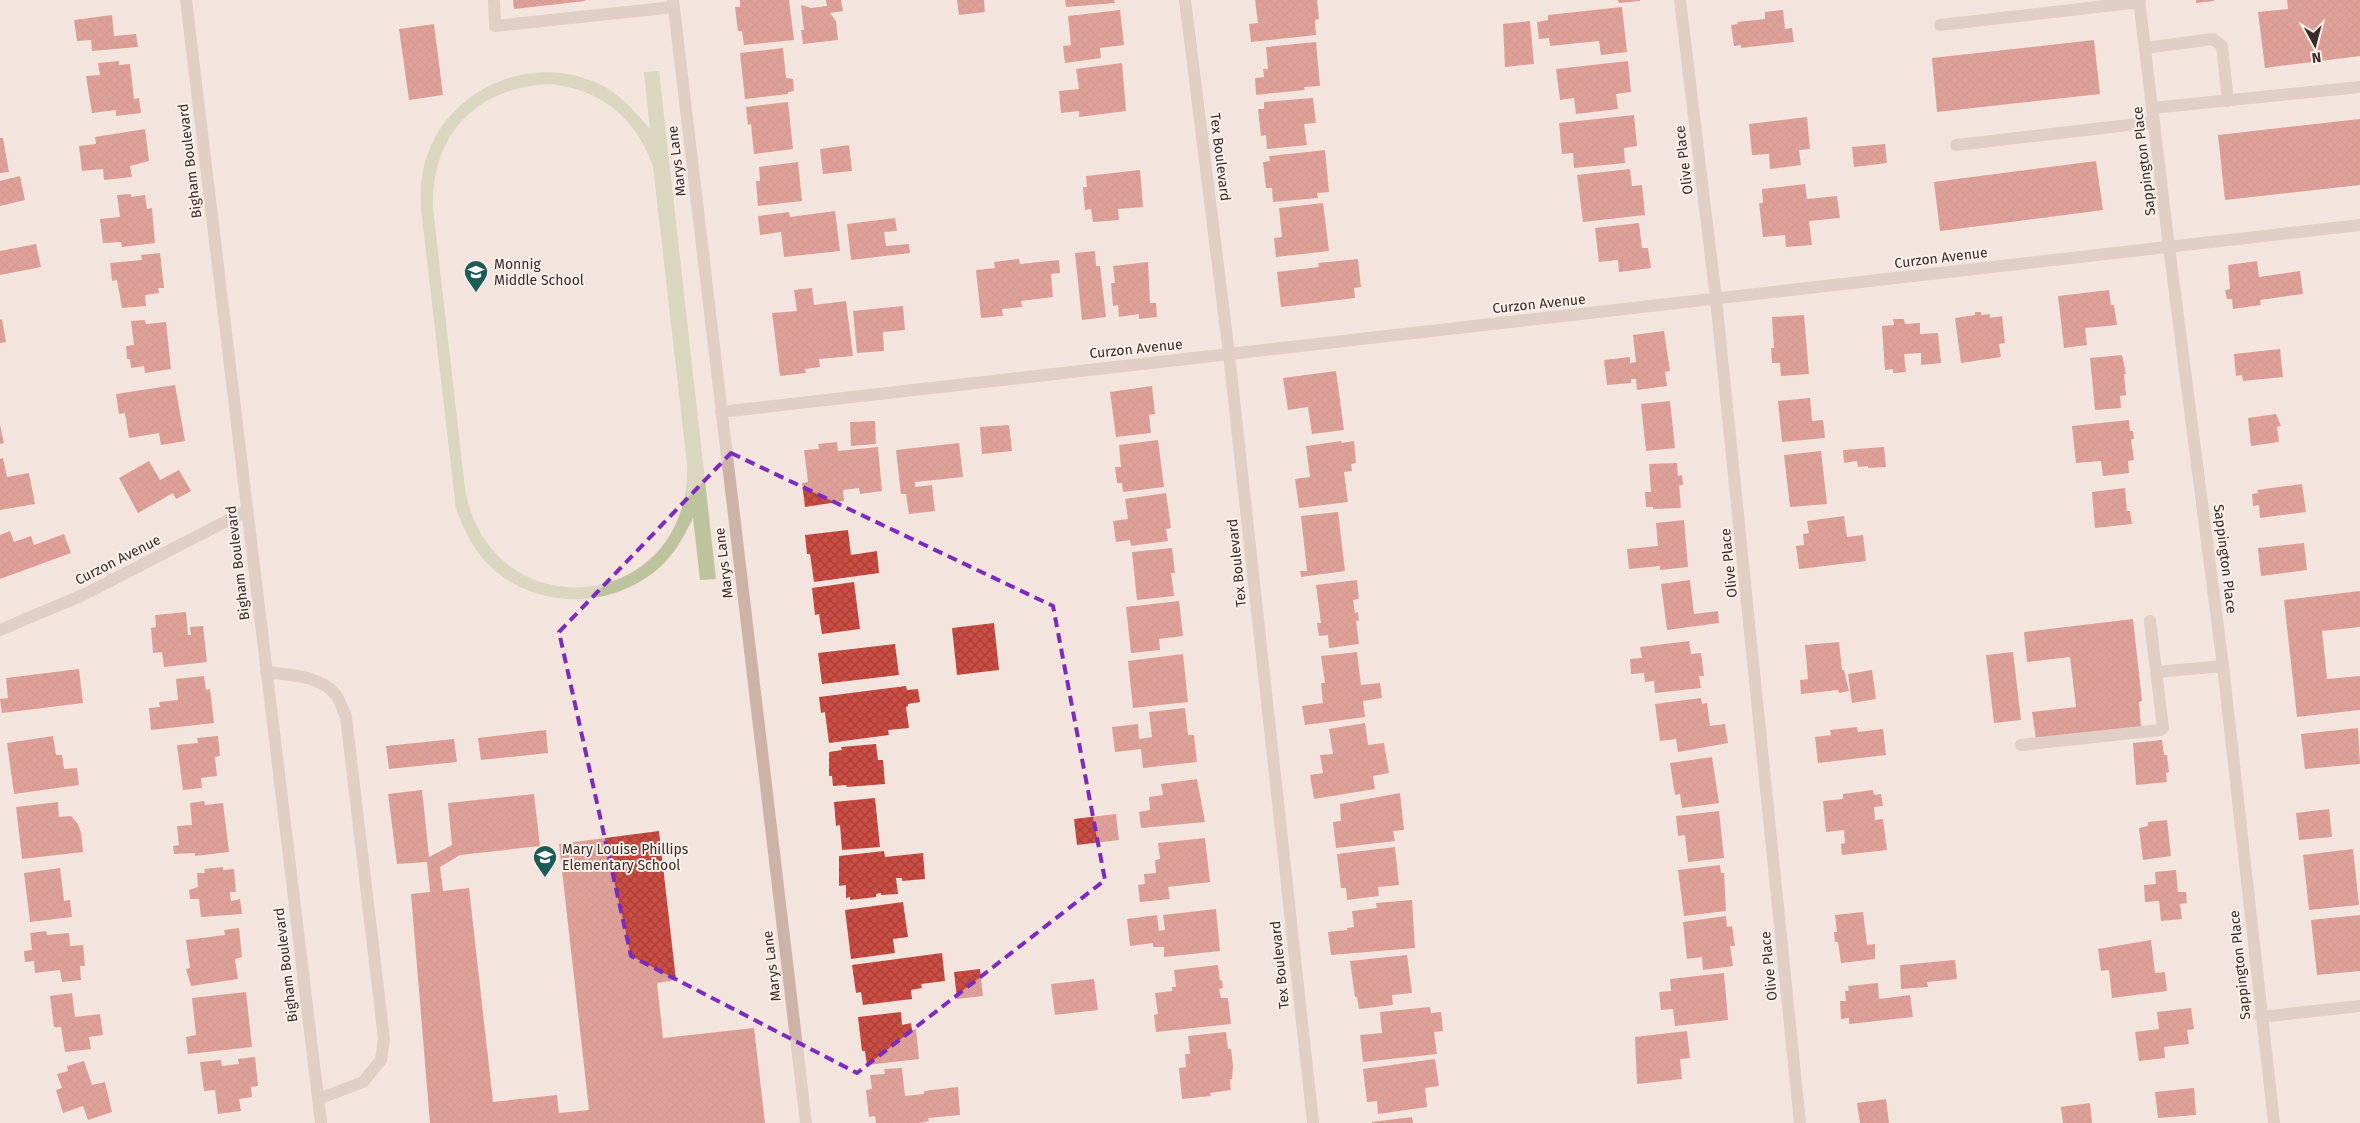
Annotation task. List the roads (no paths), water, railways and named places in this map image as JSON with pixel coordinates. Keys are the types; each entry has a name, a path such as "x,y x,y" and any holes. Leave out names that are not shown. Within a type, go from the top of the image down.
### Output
{"street":[{"name":"Bigham Boulevard","path":"186,0 321,1123"},
{"path":"494,0 495,26 674,4"},
{"name":"Tex Boulevard","path":"1185,0 1229,354 1313,1123"},
{"name":"Olive Place","path":"1680,0 1716,299 1800,1123"},
{"path":"1940,24 2140,1"},
{"name":"Sappington Place","path":"2140,1 2169,247 2223,666 2260,1017 2274,1123"},
{"name":"Marys Lane","path":"674,4 806,1123"},
{"path":"2145,48 2213,39 2222,46 2228,101"},
{"path":"2152,108 2360,87"},
{"path":"1956,145 2154,122"},
{"name":"Curzon Avenue","path":"721,412 2360,225"},
{"name":"Curzon Avenue","path":"0,630 85,594 246,511"},
{"path":"2021,745 2160,730 2163,728 2150,621"},
{"path":"2156,672 2223,666"},
{"path":"266,672 308,678 320,683 336,695 346,717 384,1039 381,1060 363,1082 318,1099"},
{"path":"2260,1017 2360,1006"}],"place":[{"name":"Monnig Middle School","path":"476,293"},
{"name":"Mary Louise Phillips Elementary School","path":"545,878"}]}
